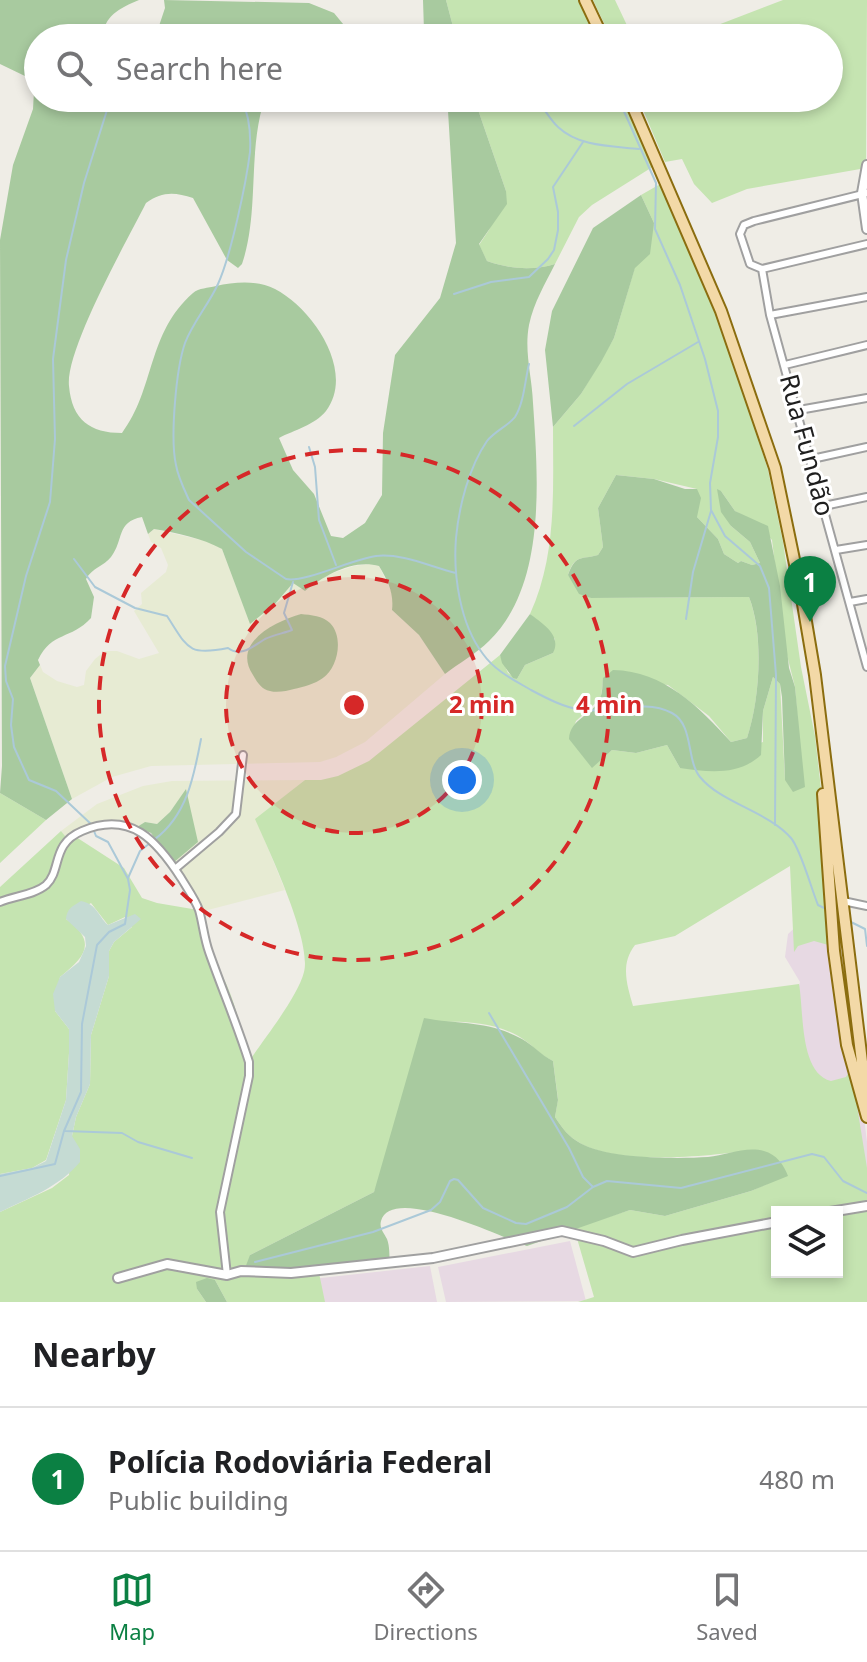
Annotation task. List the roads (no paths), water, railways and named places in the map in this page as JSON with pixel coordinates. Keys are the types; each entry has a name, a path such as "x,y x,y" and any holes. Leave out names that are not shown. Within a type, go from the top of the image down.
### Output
{"main road":[{"path":"585,0 596,24"},
{"path":"635,112 721,311 775,468 802,598 821,720 867,1103"},
{"path":"821,720 830,886 834,915 847,944"},
{"path":"830,886 834,951 847,1045 867,1117"}],"street":[{"path":"867,165 867,229"},
{"name":"Rua Fundão","path":"865,193 754,221 744,225 740,234 750,264 760,269 867,667"},
{"path":"760,269 867,244"},
{"path":"770,315 867,297"},
{"path":"785,365 867,345"},
{"path":"799,410 867,398"},
{"path":"812,459 867,447"},
{"path":"824,506 867,497"},
{"path":"836,550 867,545"},
{"path":"850,602 867,599"},
{"path":"175,869 236,814 243,755"},
{"path":"0,902 47,884 64,845 86,829 115,825 138,830 153,839 175,869 198,907 208,950 249,1062 249,1076 220,1212 227,1275"},
{"path":"842,901 867,906"},
{"path":"843,1210 867,1206"},
{"path":"118,1278 167,1264 227,1275 241,1271 291,1273 433,1258 562,1231 633,1252 771,1223"}],"waterway":[{"path":"92,825 56,791 29,780 14,747 11,725 13,699 6,681 5,666 26,576 50,502 55,439 53,359 66,260 84,183 106,112"},
{"path":"246,112 250,131 248,166 228,256 214,291 188,335 179,369 174,453 185,492 189,500 246,552 286,579 305,578 376,556 406,558 456,573"},
{"path":"546,112 566,134 576,138 596,144 639,149"},
{"path":"624,112 656,183 655,229 680,285 705,359 718,411 718,437 710,483 711,510 725,536 760,566 769,588 776,675 775,825"},
{"path":"454,294 491,282 529,277 548,259 554,250 558,230 553,187 583,142"},
{"path":"574,426 627,384 698,342"},
{"path":"529,364 518,411 512,420 490,437 481,451 470,475 460,513 455,552 457,583 475,642 499,670 562,705 593,711 650,707 679,718 700,777 720,794 770,821 791,838 818,905 826,909"},
{"path":"309,447 315,467 319,520 336,565"},
{"path":"686,619 693,572 711,511"},
{"path":"74,559 95,587 135,608 167,616 190,647 204,651 228,648 238,652 292,630 284,613 293,582"},
{"path":"155,839 182,807 192,781 201,739"},
{"path":"0,1176 55,1164 64,1131 81,1092 82,1024 97,945 109,932 125,924 130,890 128,879 108,842 96,836 94,831"},
{"path":"128,878 140,851 150,843"},
{"path":"849,921 865,929 867,946"},
{"path":"489,1013 583,1177 592,1186"},
{"path":"65,1131 122,1133 138,1142 192,1158"},
{"path":"255,1262 373,1232 431,1210 440,1202 454,1179 483,1208 516,1223 526,1224 567,1207 593,1187 607,1181 681,1188 812,1154 824,1157 843,1181 867,1193"}],"place":[{"name":"Polícia Rodoviária Federal","path":"810,622"}]}
